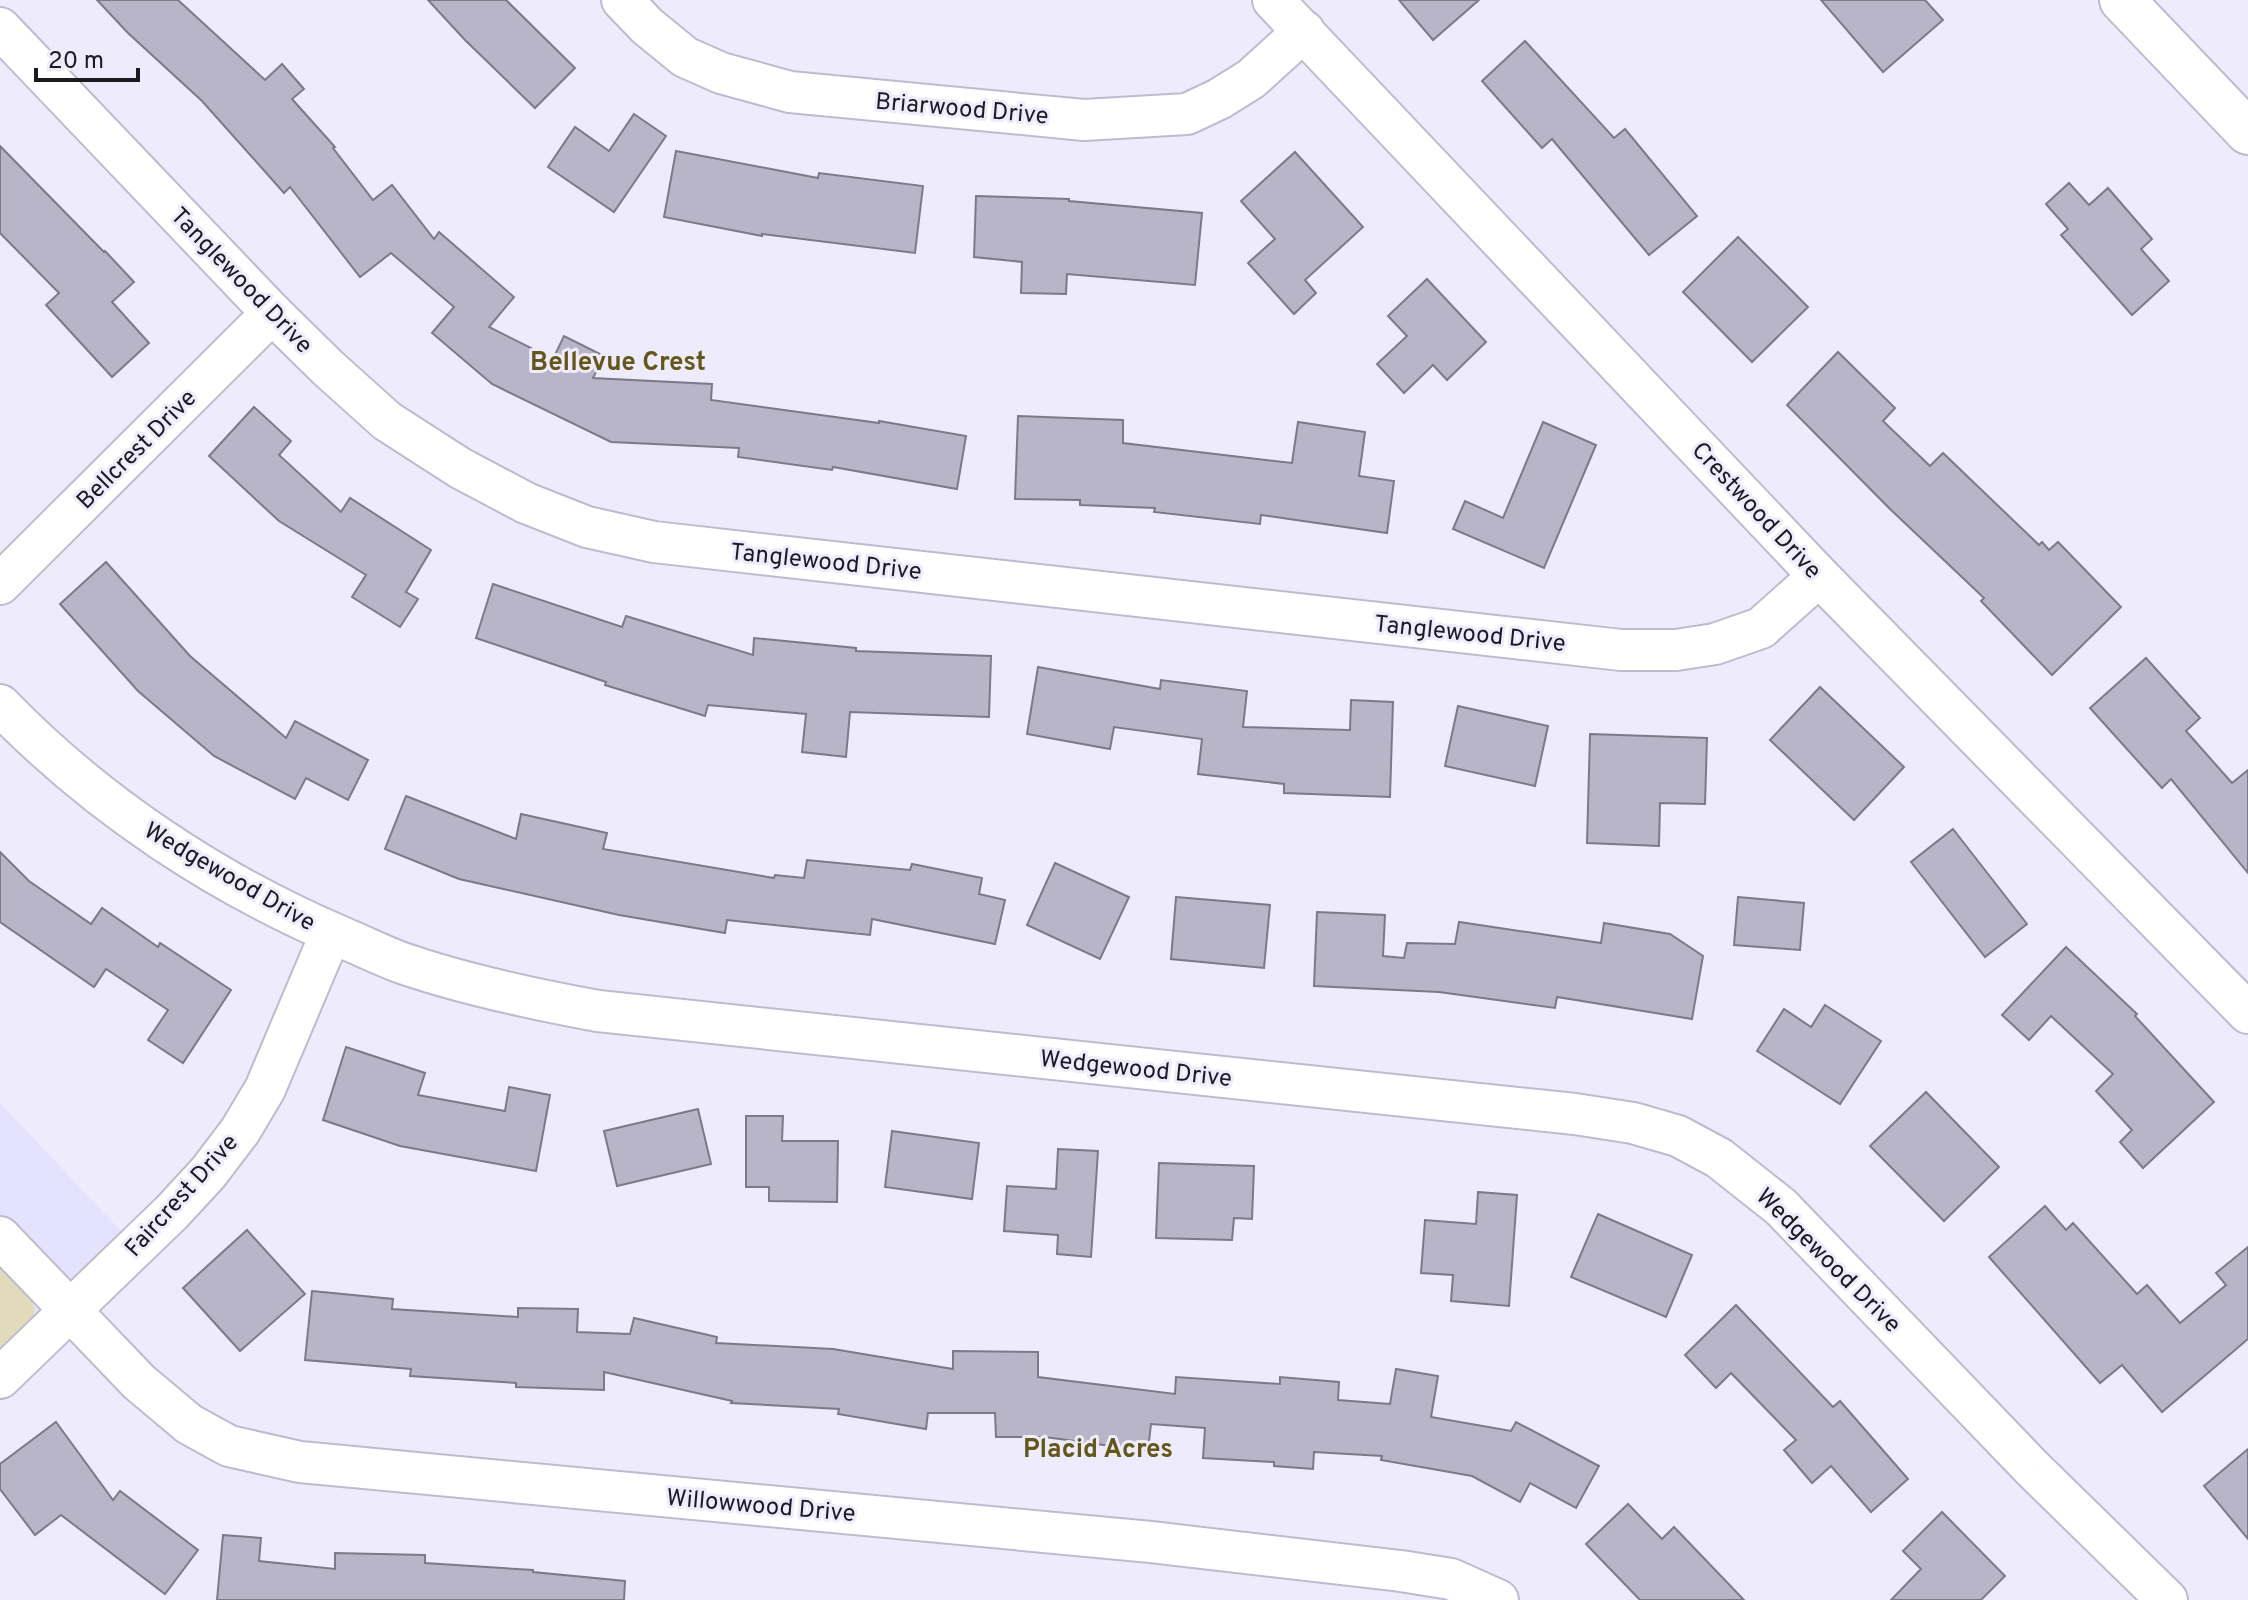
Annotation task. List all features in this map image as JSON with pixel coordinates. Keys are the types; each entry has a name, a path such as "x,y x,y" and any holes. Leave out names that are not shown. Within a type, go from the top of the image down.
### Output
{"street":[{"name":"Briarwood Drive","path":"622,0 647,26 685,57 721,73 790,92 1084,120 1187,114 1251,79 1304,31"},
{"name":"Crestwood Drive","path":"1273,0 1819,576 2248,1013"},
{"path":"2122,0 2248,132"},
{"name":"Tanglewood Drive","path":"0,28 272,313 387,421 460,468 526,503 587,527 654,542 1621,650 1676,650 1715,644 1761,628 1819,576"},
{"name":"Bellcrest Drive","path":"0,584 272,313"},
{"name":"Wedgewood Drive","path":"0,705 39,745 118,810 205,867 275,907 402,963 532,1000 598,1011 1575,1114 1633,1123 1678,1136 1719,1158 1781,1207 2032,1468 2167,1600"},
{"name":"Faircrest Drive","path":"0,1378 172,1212 208,1173 240,1131 265,1089 331,933"},
{"name":"Willowwood Drive","path":"0,1237 139,1382 189,1424 229,1446 300,1462 1151,1542 1307,1560 1451,1579 1498,1600"}],"shaded area":[{"path":"0,1103 121,1231 0,1348"},
{"path":"0,1265 30,1297 35,1310 33,1316 0,1347"}],"building":[{"path":"97,0 178,0 265,80 282,64 304,89 292,99 335,147 373,200 392,185 434,239 439,232 514,297 489,327 553,359 564,336 604,356 593,378 712,384 711,400 879,421 966,436 957,489 833,467 832,470 738,457 739,448 611,442 492,384 432,333 454,307 391,253 360,277 290,187 284,193 202,101"},
{"path":"428,0 506,0 575,68 535,108"},
{"path":"1399,0 1479,0 1433,40"},
{"path":"1821,0 1925,0 1943,20 1883,72"},
{"path":"1525,41 1614,138 1625,129 1697,216 1649,255 1552,139 1542,148 1482,81"},
{"path":"634,114 666,136 614,212 548,167 575,127 609,151"},
{"path":"0,146 134,282 112,302 149,343 112,377 46,305 59,293 0,233"},
{"path":"676,151 818,178 819,173 923,186 915,253 762,236 664,217"},
{"path":"1295,152 1363,227 1305,280 1316,293 1294,314 1248,263 1275,239 1241,201"},
{"path":"2069,183 2089,205 2108,188 2152,239 2141,249 2169,281 2132,315 2061,235 2068,229 2046,204"},
{"path":"976,196 1069,199 1202,213 1195,285 1067,274 1066,294 1021,293 1022,262 974,257"},
{"path":"1738,237 1808,307 1752,362 1683,292"},
{"path":"1427,279 1486,342 1447,380 1433,365 1404,393 1377,364 1407,336 1388,316"},
{"path":"1838,352 1895,408 1883,421 1930,466 1943,453 2039,545 2042,542 2049,550 2058,542 2121,607 2052,675 1981,601 1984,598 1787,405"},
{"path":"254,407 291,441 279,455 341,512 350,498 431,550 406,592 418,599 400,627 352,597 366,575 279,521 209,456"},
{"path":"1018,416 1123,420 1123,443 1292,463 1298,422 1365,432 1359,476 1394,481 1387,533 1261,515 1260,524 1154,512 1155,508 1080,505 1080,500 1015,499"},
{"path":"1543,422 1596,445 1544,568 1453,529 1465,501 1503,518"},
{"path":"106,562 190,656 286,738 295,721 368,760 348,800 306,778 295,799 214,756 138,691 60,604"},
{"path":"493,584 622,627 626,616 753,655 754,638 856,648 856,651 991,656 989,717 850,712 846,757 802,752 806,714 708,705 705,716 605,685 606,682 476,638"},
{"path":"2146,658 2200,718 2186,731 2232,783 2248,770 2248,873 2171,779 2162,788 2090,708"},
{"path":"1038,667 1160,689 1161,680 1247,691 1243,727 1350,730 1351,700 1393,702 1390,797 1284,793 1284,784 1198,774 1202,739 1114,727 1110,749 1027,734"},
{"path":"1820,687 1904,767 1854,820 1770,740"},
{"path":"1458,706 1548,726 1535,786 1445,766"},
{"path":"1590,734 1707,738 1705,804 1660,803 1659,846 1587,843"},
{"path":"406,796 516,839 521,814 607,833 603,849 774,878 775,875 804,878 807,860 910,870 912,864 982,878 979,894 1005,900 995,944 872,919 870,935 727,920 725,933 619,915 459,879 385,849"},
{"path":"1953,829 2027,924 1985,957 1911,862"},
{"path":"0,852 29,881 91,924 102,908 158,947 160,943 231,990 183,1063 148,1040 168,1010 106,969 94,987 0,922"},
{"path":"1055,863 1129,897 1100,959 1027,925"},
{"path":"1176,897 1270,905 1264,968 1171,959"},
{"path":"1738,897 1804,903 1800,950 1734,945"},
{"path":"1317,912 1385,915 1383,956 1404,958 1407,943 1455,944 1459,922 1601,943 1604,923 1670,934 1703,956 1692,1019 1557,997 1555,1008 1439,992 1314,986"},
{"path":"2066,947 2137,1014 2135,1016 2214,1102 2143,1168 2120,1142 2132,1130 2096,1091 2113,1074 2051,1016 2029,1040 2002,1015"},
{"path":"1825,1005 1881,1041 1840,1104 1757,1051 1784,1009 1811,1027"},
{"path":"346,1047 425,1073 418,1095 505,1111 509,1087 550,1095 536,1171 400,1146 323,1120"},
{"path":"1926,1092 1999,1167 1944,1221 1870,1146"},
{"path":"698,1109 711,1164 617,1186 604,1131"},
{"path":"746,1116 783,1116 782,1141 838,1141 837,1202 769,1201 769,1187 746,1187"},
{"path":"892,1131 979,1143 972,1199 885,1187"},
{"path":"1058,1149 1098,1151 1091,1257 1057,1254 1058,1235 1004,1231 1007,1186 1056,1189"},
{"path":"1159,1163 1254,1166 1252,1219 1234,1218 1232,1240 1156,1238"},
{"path":"1478,1192 1517,1195 1509,1306 1451,1301 1453,1275 1421,1273 1425,1220 1476,1224"},
{"path":"2045,1206 2066,1230 2073,1223 2137,1294 2147,1285 2180,1323 2226,1285 2216,1273 2248,1247 2248,1339 2162,1412 2122,1365 2100,1383 1989,1257"},
{"path":"1598,1214 1692,1255 1666,1317 1571,1277"},
{"path":"247,1230 305,1294 240,1351 183,1288"},
{"path":"312,1291 393,1299 392,1309 518,1317 518,1308 578,1309 577,1332 630,1334 634,1318 717,1337 716,1343 833,1349 953,1369 953,1351 1038,1352 1038,1377 1175,1394 1176,1377 1280,1384 1280,1377 1339,1382 1338,1400 1390,1404 1396,1369 1438,1376 1431,1417 1511,1431 1516,1422 1599,1466 1576,1508 1530,1483 1520,1502 1472,1476 1381,1460 1382,1456 1314,1452 1313,1469 1274,1466 1274,1462 1203,1458 1205,1428 1151,1424 1148,1451 1045,1437 996,1437 995,1413 928,1413 926,1429 838,1414 839,1409 731,1403 604,1372 604,1390 516,1387 516,1383 410,1376 411,1369 305,1360"},
{"path":"1736,1305 1833,1407 1840,1401 1908,1479 1871,1512 1831,1466 1812,1483 1784,1450 1796,1440 1731,1373 1716,1388 1685,1355"},
{"path":"56,1422 113,1500 120,1491 198,1550 165,1594 61,1515 35,1535 0,1489 0,1464"},
{"path":"2248,1449 2248,1539 2204,1486"},
{"path":"1628,1504 1662,1539 1674,1527 1744,1600 1640,1600 1586,1544"},
{"path":"1942,1512 2005,1576 1981,1600 1891,1600 1921,1569 1903,1551"},
{"path":"223,1535 261,1538 259,1561 335,1569 335,1553 425,1555 425,1563 533,1570 625,1581 624,1600 217,1600"}],"district":[{"name":"Bellevue Crest","path":"618,361"},
{"name":"Placid Acres","path":"1098,1448"}]}
